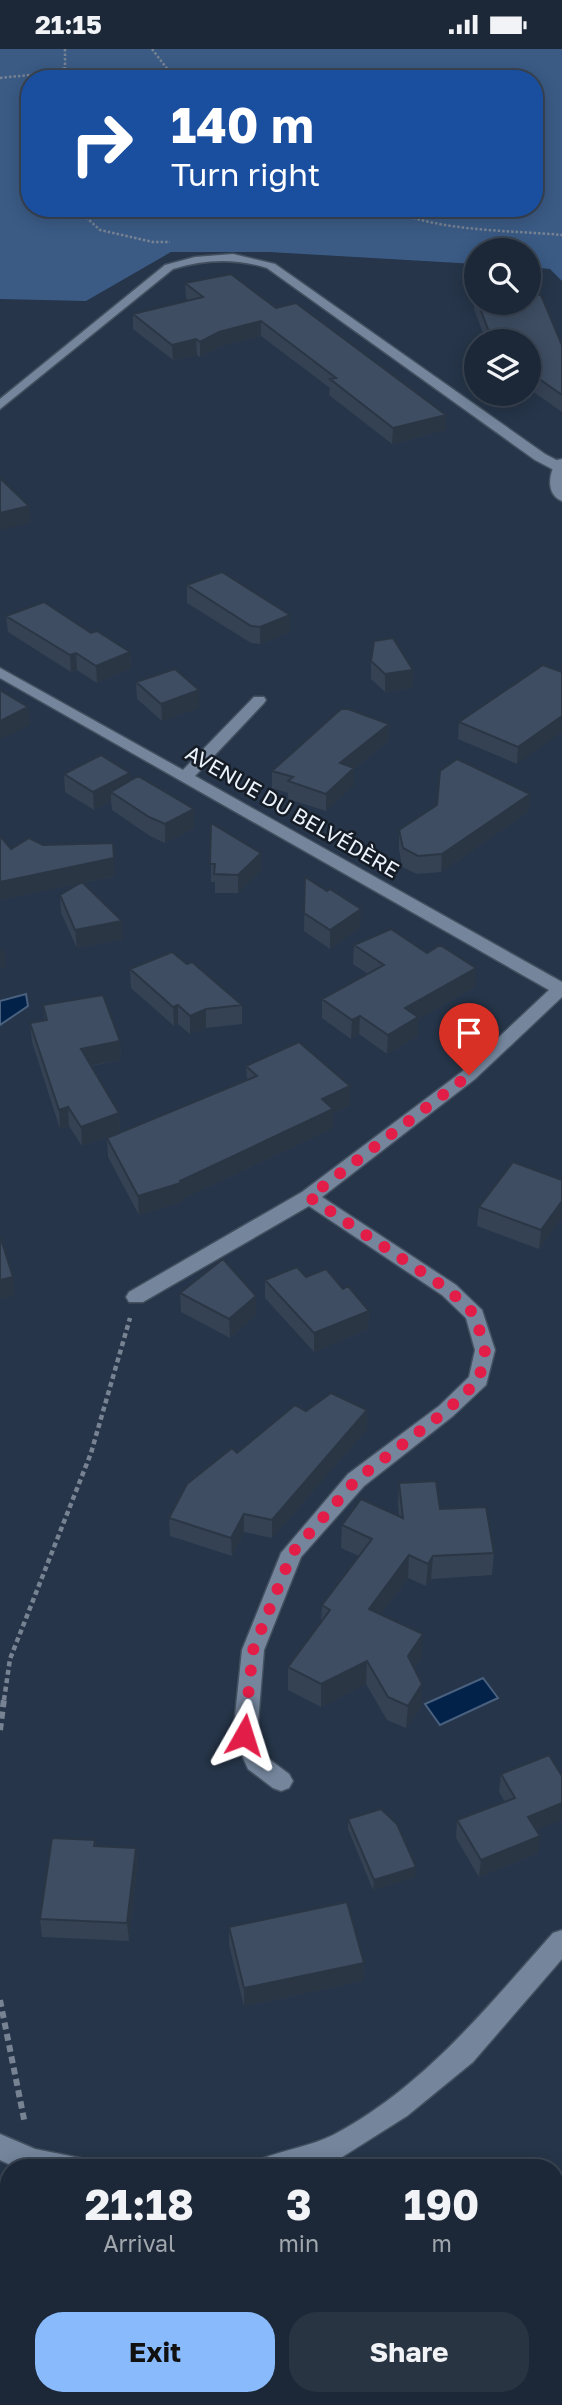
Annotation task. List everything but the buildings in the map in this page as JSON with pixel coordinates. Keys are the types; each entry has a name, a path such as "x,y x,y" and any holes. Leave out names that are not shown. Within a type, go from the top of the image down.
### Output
{"street":[{"path":"0,405 169,267 196,258 225,256 253,259 271,267 540,457 561,465 555,485 562,497"},
{"name":"AVENUE DU BELVÉDÈRE","path":"0,672 560,988"},
{"path":"185,777 259,700"},
{"path":"135,1297 309,1197 469,1075 560,988"},
{"path":"281,1781 256,1762 244,1735 253,1650 292,1553 356,1480 446,1411 479,1380 485,1350 475,1315 449,1290 309,1197"},
{"path":"298,2159 339,2145 398,2108 464,2053 562,1941"},
{"path":"0,2147 21,2159"}],"path":[{"path":"52,70 65,68 65,49"},
{"path":"152,49 168,70"},
{"path":"0,78 21,75"},
{"path":"86,217 100,230 153,242 175,242"},
{"path":"413,217 514,233 562,235"},
{"path":"0,1730 10,1659 91,1453 135,1297"},
{"path":"0,2000 31,2159"}],"shaded area":[{"path":"0,49 562,49 562,281 550,269 541,268 541,238 464,238 464,263 269,252 171,252 86,301 0,299"},
{"path":"26,994 28,1006 0,1025 0,1001"},
{"path":"483,1678 498,1698 440,1725 425,1704"}],"route":[{"path":"244,1735 253,1650 292,1553 356,1480 446,1411 479,1380 485,1350 475,1315 449,1290 309,1197 469,1075"}]}
